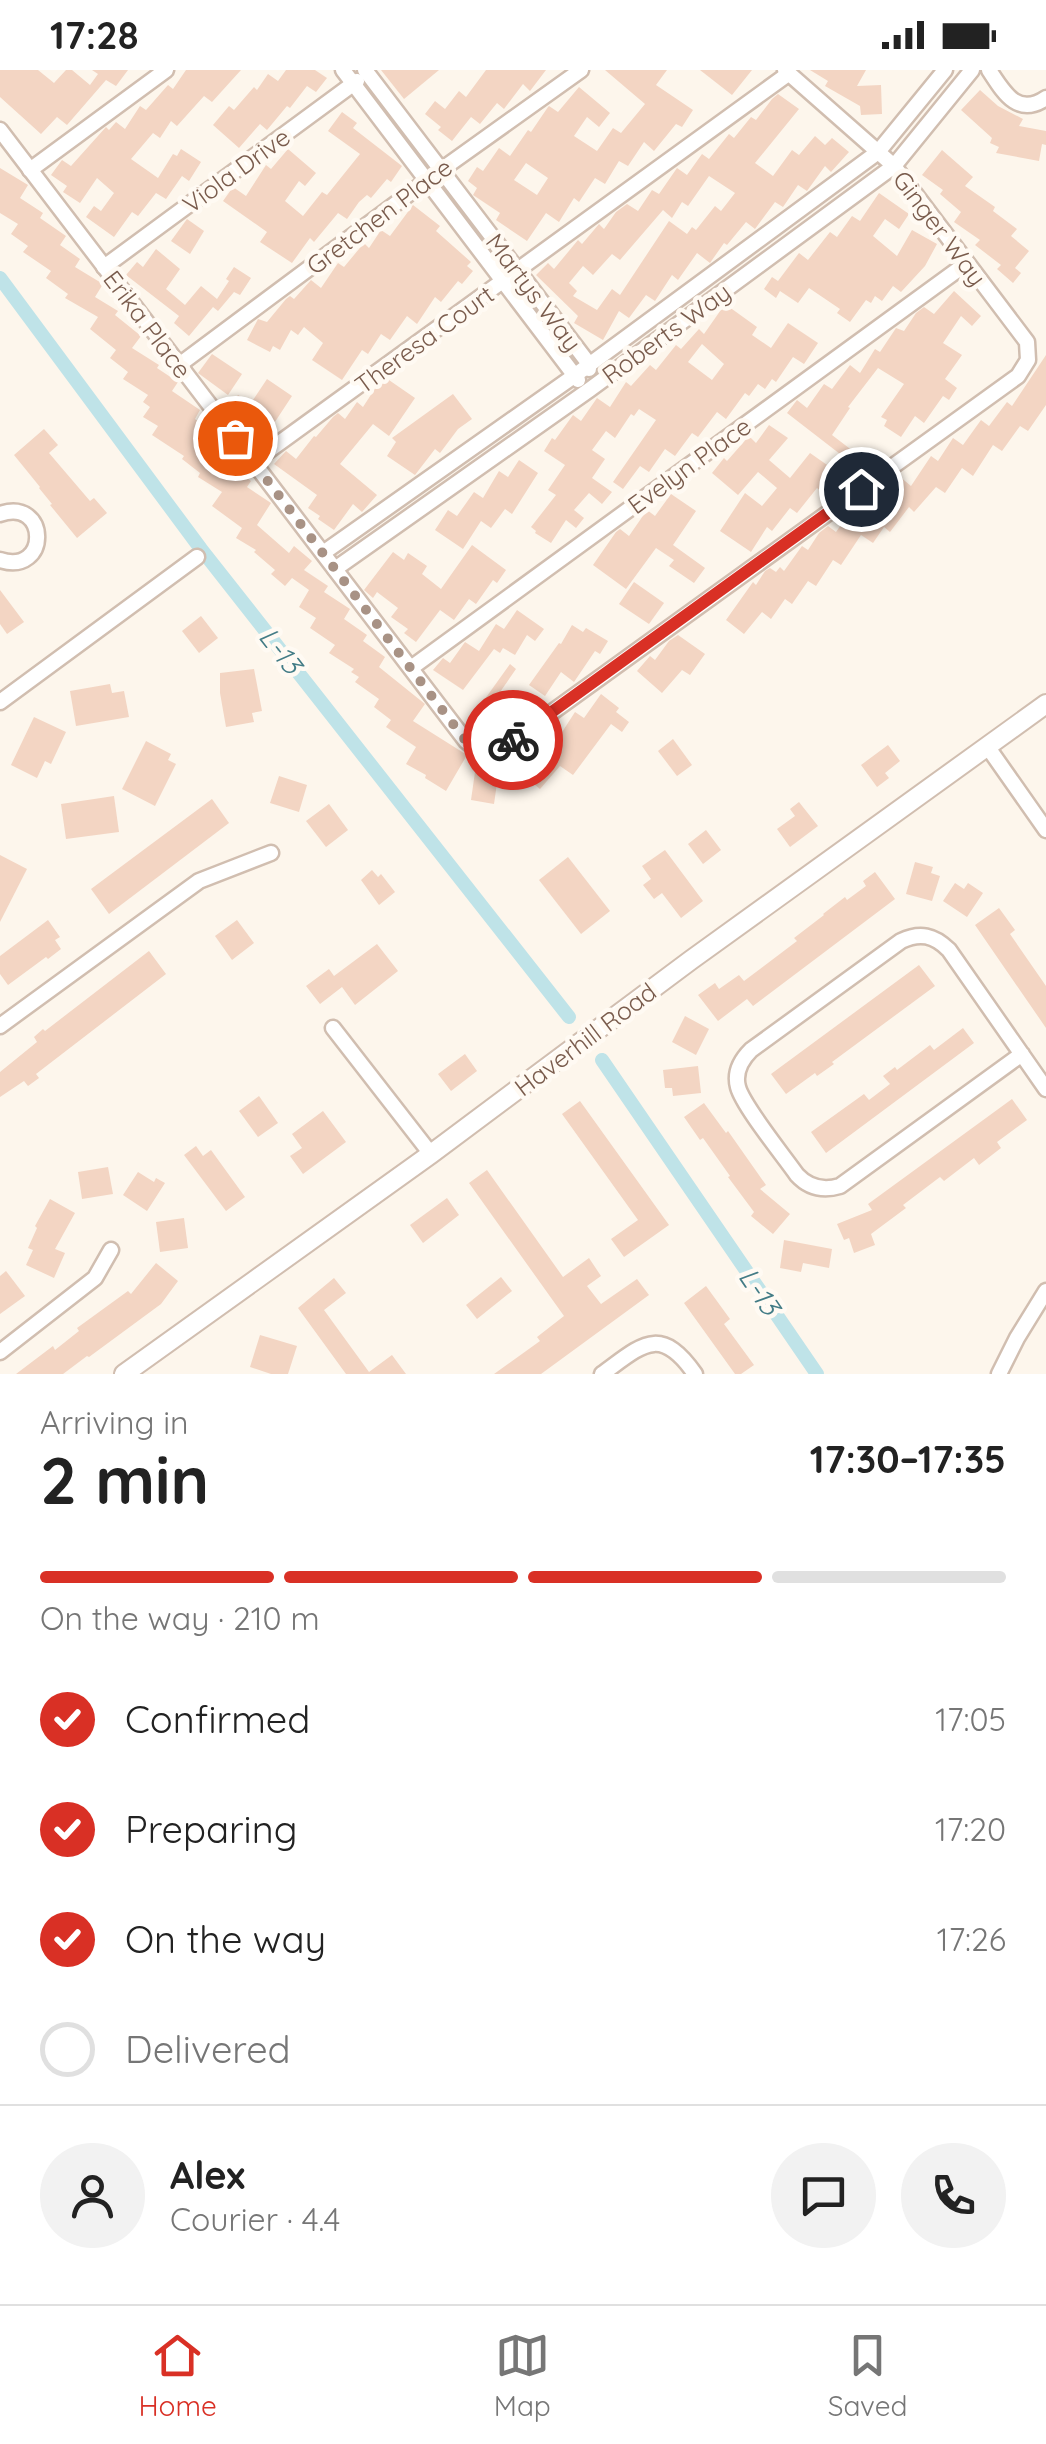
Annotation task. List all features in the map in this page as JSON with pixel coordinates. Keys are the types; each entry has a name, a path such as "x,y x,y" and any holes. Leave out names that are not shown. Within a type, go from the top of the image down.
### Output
{"street":[{"path":"30,170 166,70"},
{"name":"Gretchen Place","path":"180,365 581,70"},
{"name":"Roberts Way","path":"323,553 574,376 878,152 945,70"},
{"name":"Roberts Way","path":"335,569 589,390 894,166 972,70"},
{"path":"989,70 1012,100 1030,105 1046,98"},
{"name":"Martys Way","path":"366,72 589,364 589,390"},
{"name":"Viola Drive","path":"104,267 348,74 366,72"},
{"name":"Ginger Way","path":"482,751 500,750 1024,369 1027,342 894,166 786,72"},
{"name":"Theresa Court","path":"254,462 786,72"},
{"name":"Martys Way","path":"348,74 502,282 589,390"},
{"name":"Erika Place","path":"0,130 466,741 482,751"},
{"name":"Evelyn Place","path":"411,668 967,262"},
{"path":"0,514 25,514 38,535 28,558 12,563 0,560"},
{"path":"0,702 197,557"},
{"name":"Haverhill Road","path":"124,1374 432,1154 1046,704"},
{"path":"987,746 1046,830"},
{"path":"0,1026 199,881 271,852"},
{"path":"1022,1054 840,1186 820,1189 797,1175 738,1088 737,1077 744,1058 901,941 921,935 940,941 949,950 1022,1054 1046,1089"},
{"path":"333,1028 432,1154"},
{"path":"0,1352 95,1278 111,1250"},
{"path":"999,1374 1046,1291"},
{"path":"602,1374 637,1348 657,1344 676,1350 694,1374"}],"building":[{"path":"0,70 38,70 54,83 66,70 72,70 90,85 98,74 92,70 128,70 116,86 106,80 67,125 57,117 41,134 0,97"},
{"path":"186,70 241,70 212,102 204,96 177,126 171,121 160,138 153,133 131,159 158,178 173,154 177,156 181,149 201,162 189,181 182,176 166,199 156,193 138,216 132,212 114,237 86,217 94,206 101,211 114,193 97,178 80,203 63,192 67,186 51,175 62,160 71,166 106,127 109,130 116,122 125,129 140,106 146,110 168,85 173,89"},
{"path":"286,70 315,70 327,78 316,92 307,86 267,130 260,124 239,148 213,125 229,106 234,110 254,87 257,90 268,74 278,81"},
{"path":"381,70 439,70 404,99"},
{"path":"486,70 546,70 530,91 523,84 504,109 497,103 480,124 471,117 452,141 425,114 435,101 445,109 459,91 466,97"},
{"path":"605,70 667,70 656,85 693,110 682,127 676,124 654,151 644,142 628,166 619,161 605,184 595,178 579,202 574,198 559,222 546,213 527,241 496,220 500,213 473,195 477,188 468,181 477,167 483,171 499,148 510,156 549,106 558,112 579,87 610,113 599,127 587,117 574,136 597,151 613,128 621,133 645,104","holes":["526,163 548,178 537,195 514,180"]},
{"path":"700,70 752,70 732,95"},
{"path":"810,70 866,70 857,86 881,85 882,114 861,115 860,106 825,86 828,81"},
{"path":"980,90 998,106 1023,119 1019,126 1046,131 1046,145 1042,144 1039,161 996,153 999,147 990,143 992,138 961,110"},
{"path":"778,94 799,109 755,163 773,176 792,150 799,155 815,136 825,145 832,138 849,152 831,172 825,166 807,191 798,185 783,207 775,202 755,229 746,222 710,263 697,253 678,280 672,275 655,301 646,295 629,318 619,311 603,340 574,323 578,316 536,275 548,263 554,269 578,240 582,244 599,224 604,229 627,204 638,211 652,190 659,194 677,168 687,175 702,154 709,159 729,134 734,138 751,117 756,120","holes":["709,176 735,193 721,211 715,206 696,230 692,227 687,234 669,221 620,295 612,289 597,310 573,296 577,291 569,283 583,266 593,275 612,254 620,260 663,210 672,218 682,202 688,206"]},
{"path":"342,112 357,123 353,128 402,166 391,182 387,179 371,198 367,195 359,202 347,219 338,213 314,242 310,238 292,263 260,242 267,232 223,201 233,187 246,196 266,165 271,169 288,149 316,173 305,186 299,181 285,201 303,216 322,192 327,195 360,154 328,131"},
{"path":"942,150 973,177 965,186 1017,229 1011,236 1029,251 1015,268 1021,273 1013,283 997,269 1001,265 975,245 980,240 954,222 961,212 940,194 943,190 922,175"},
{"path":"0,168 28,185 20,198 43,213 40,218 66,236 60,245 80,259 75,267 103,284 95,297 118,311 115,315 141,336 132,348 178,382 172,391 200,410 195,419 215,435 208,444 235,460 231,467 251,481 247,487 271,503 257,525 289,553 294,546 312,561 304,570 328,586 324,592 350,609 344,619 367,635 363,641 385,657 379,667 425,704 413,721 467,755 446,791 406,764 416,747 386,727 391,720 374,707 379,699 355,682 359,677 351,672 354,669 329,653 335,645 310,628 316,618 299,607 309,590 292,578 285,586 271,574 275,570 256,550 236,538 242,528 212,506 222,492 198,477 200,473 182,459 184,456 152,435 158,426 143,417 150,407 143,402 148,395 123,379 128,372 110,358 116,350 90,329 98,317 65,298 68,294 46,278 51,271 23,252 28,246 11,234 18,224 0,213"},
{"path":"879,193 909,214 899,229 885,219 873,236 897,256 912,230 937,244 925,266 901,292 893,286 882,301 875,296 871,303 866,300 850,322 837,313 840,309 809,288 798,303 780,291 776,298 764,289 772,277 778,281 799,253 808,260 830,232 837,237 852,216 860,221"},
{"path":"413,205 440,226 436,231 471,262 467,266 473,271 462,284 458,281 441,302 435,297 417,324 407,316 390,340 381,334 368,354 362,350 342,380 312,360 323,343 304,327 298,335 291,330 280,350 273,346 270,352 247,340 258,319 267,322 286,299 294,299 311,280 321,288 338,263 344,267 364,243 369,248 381,230 390,236"},
{"path":"187,219 204,231 190,254 171,241"},
{"path":"156,249 180,269 166,289 185,305 201,286 217,299 234,267 251,278 240,295 234,292 218,311 213,307 189,336 174,323 179,316 126,275 137,262 143,267"},
{"path":"954,291 981,316 972,326 961,316 943,343 962,355 945,379 957,388 949,400 943,396 924,423 915,416 901,437 884,426 887,420 881,417 904,384 878,368 832,435 862,458 850,474 843,469 823,493 817,488 797,513 790,508 772,531 767,527 751,552 720,531 745,493 762,506 777,488 758,472 738,495 712,473 724,458 727,461 749,436 756,443 769,425 788,438 769,460 790,478 810,453 830,467 840,454 787,413 797,400 807,408 824,384 832,389 850,365 860,373 875,349 880,352 896,328 904,331 924,307 934,314"},
{"path":"725,304 757,327 752,335 771,348 788,323 818,343 804,364 793,357 776,382 772,379 765,389 758,384 749,396 745,393 726,419 717,412 698,437 692,433 675,456 665,449 649,472 640,466 623,489 613,482 656,420 639,409 634,416 631,414 615,438 606,431 592,450 605,459 592,478 612,492 602,504 589,493 574,510 584,518 576,528 566,520 551,543 535,533 531,527 556,495 548,490 565,465 544,451 552,438 555,440 573,415 581,421 597,398 610,407 626,382 631,386 650,365 656,370 676,345 681,349 699,329 704,334","holes":["702,344 724,364 712,380 688,362"]},
{"path":"212,354 242,374 228,395 198,373"},
{"path":"1046,355 1046,405 1028,431 1020,426 1002,451 993,445 973,476 962,468 945,493 936,487 914,512 909,507 890,532 884,527 873,543 861,535 841,565 833,560 816,586 808,581 792,604 785,599 771,619 762,612 744,634 726,620 765,571 770,568 776,572 780,567 784,571 802,546 808,550 828,526 836,532 851,511 856,515 879,489 883,493 899,476 911,486 931,456 938,461 953,438 963,445 981,420 989,426 1007,402 1012,406"},
{"path":"386,378 415,398 389,436 373,424 340,464 377,495 362,512 353,504 334,530 308,508 317,495 274,464 286,451 296,459 333,417 338,413 345,419 357,402 363,407"},
{"path":"267,379 292,396 267,434 229,408 238,395 251,403"},
{"path":"453,394 472,419 458,429 440,453 435,449 415,475 387,456 396,442 392,438"},
{"path":"44,429 58,445 49,453 90,501 94,498 107,513 77,538 14,455"},
{"path":"519,460 538,473 512,514 505,509 491,528 481,521 463,549 435,530 448,510 457,516 474,492 483,498 499,471 508,477"},
{"path":"671,494 696,511 673,545 705,568 694,583 669,566 674,560 656,548 626,589 593,565 616,532 620,529 629,536 647,510 655,516"},
{"path":"472,545 506,570 497,583 493,580 476,604 469,599 454,620 440,610 416,642 404,633 408,629 391,617 398,608 377,592 373,598 364,590 393,552 404,560 408,553 427,566 422,574 441,589"},
{"path":"634,582 664,603 649,624 619,604"},
{"path":"0,590 24,622 7,634 0,624"},
{"path":"517,610 544,629 535,641 527,635 515,655 503,648 500,653 494,649 463,690 433,670 443,658 450,663 465,642 479,651 496,624 504,629"},
{"path":"201,616 218,638 199,653 182,631"},
{"path":"572,625 608,641 600,654 595,651 574,682 561,672 545,696 529,685"},
{"path":"678,635 705,654 690,675 682,670 662,693 637,671 650,656 655,660"},
{"path":"510,664 516,669 498,695 512,704 491,736 472,717"},
{"path":"254,669 262,711 252,713 254,722 226,727 220,673"},
{"path":"110,684 112,693 124,691 129,717 76,726 70,691"},
{"path":"601,694 629,722 622,732 611,724 573,775 560,766 540,789 512,766 527,748 531,751 545,731 557,740 575,712 584,718"},
{"path":"34,717 66,732 51,764 45,761 37,778 11,765"},
{"path":"673,739 692,765 677,776 658,751"},
{"path":"146,741 171,754 168,760 176,764 155,806 122,789"},
{"path":"888,745 900,761 885,773 889,778 877,787 861,765"},
{"path":"475,772 498,776 494,804 471,800"},
{"path":"279,776 307,785 299,812 270,803"},
{"path":"114,796 119,832 66,839 61,804"},
{"path":"212,799 229,823 109,914 91,889"},
{"path":"799,802 818,826 790,847 777,829 795,816 790,809"},
{"path":"329,804 348,830 326,847 306,821"},
{"path":"706,830 721,850 703,864 688,844"},
{"path":"665,850 703,901 681,918 662,893 654,899 643,885 651,879 642,866"},
{"path":"0,855 27,869 0,922"},
{"path":"568,857 610,911 581,934 539,880"},
{"path":"915,862 933,867 931,873 940,876 932,901 906,894"},
{"path":"372,870 378,877 381,874 395,892 379,905 361,880"},
{"path":"875,872 895,899 753,1006 747,999 718,1021 698,995 715,983 719,989 739,975 744,981 797,941 794,938 823,914 866,886 863,881"},
{"path":"955,883 964,889 968,883 983,893 967,917 943,901"},
{"path":"999,908 1015,930 1010,934 1046,986 1046,1028 975,925"},
{"path":"48,920 60,937 55,940 61,949 8,985 0,974 0,956"},
{"path":"237,920 254,943 232,960 215,936"},
{"path":"377,944 398,971 355,1005 342,987 320,1004 306,986 329,969 334,976"},
{"path":"149,951 166,974 36,1074 39,1078 28,1086 24,1081 0,1097 0,1072 37,1042 34,1037"},
{"path":"919,965 935,986 834,1064 786,1094 771,1074"},
{"path":"685,1016 709,1029 696,1055 672,1042"},
{"path":"963,1028 974,1043 826,1153 811,1132 864,1094 869,1100 890,1084 883,1076 930,1045 934,1050"},
{"path":"465,1054 477,1071 451,1091 438,1074"},
{"path":"698,1066 701,1093 673,1096 672,1088 665,1088 663,1070"},
{"path":"259,1096 278,1123 258,1137 239,1111"},
{"path":"1012,1099 1027,1120 997,1142 1001,1148 979,1165 974,1158 944,1181 940,1177 871,1234 875,1245 854,1253 849,1238 844,1240 837,1224 872,1210 868,1204"},
{"path":"580,1101 669,1225 624,1257 611,1239 638,1220 562,1114"},
{"path":"704,1103 766,1185 760,1189 790,1214 773,1234 751,1216 754,1212 730,1176 684,1117"},
{"path":"323,1111 346,1142 303,1174 290,1156 302,1148 292,1134"},
{"path":"196,1146 203,1156 211,1150 245,1197 226,1211 184,1155"},
{"path":"108,1167 113,1194 82,1199 78,1172"},
{"path":"487,1170 563,1277 589,1258 601,1276 587,1286 601,1304 637,1279 649,1295 541,1374 494,1374 540,1341 537,1337 564,1316 469,1183"},
{"path":"138,1172 154,1182 156,1178 165,1183 147,1211 123,1195"},
{"path":"447,1198 459,1215 423,1243 410,1225"},
{"path":"50,1199 75,1213 55,1249 65,1253 54,1278 26,1265 33,1250 28,1248 35,1226"},
{"path":"184,1218 188,1248 160,1252 156,1222"},
{"path":"784,1240 832,1249 829,1268 803,1263 801,1272 780,1268"},
{"path":"156,1263 178,1281 161,1304 63,1374 16,1374 53,1346 55,1350 79,1331 77,1328 128,1291 131,1294"},
{"path":"6,1271 25,1296 0,1314 0,1276"},
{"path":"501,1277 512,1291 477,1319 466,1305"},
{"path":"334,1278 346,1293 324,1310 369,1372 392,1355 406,1374 346,1374 298,1308"},
{"path":"706,1286 730,1319 724,1324 754,1365 741,1374 735,1374 684,1303"},
{"path":"260,1335 297,1346 288,1374 271,1374 250,1367"}],"waterway":[{"name":"L-13","path":"0,278 201,549 569,1017"},
{"name":"L-13","path":"602,1060 817,1374"}],"way so far":[{"path":"235,438 466,741 492,752 513,740"}],"route":[{"path":"513,740 861,489"}]}
